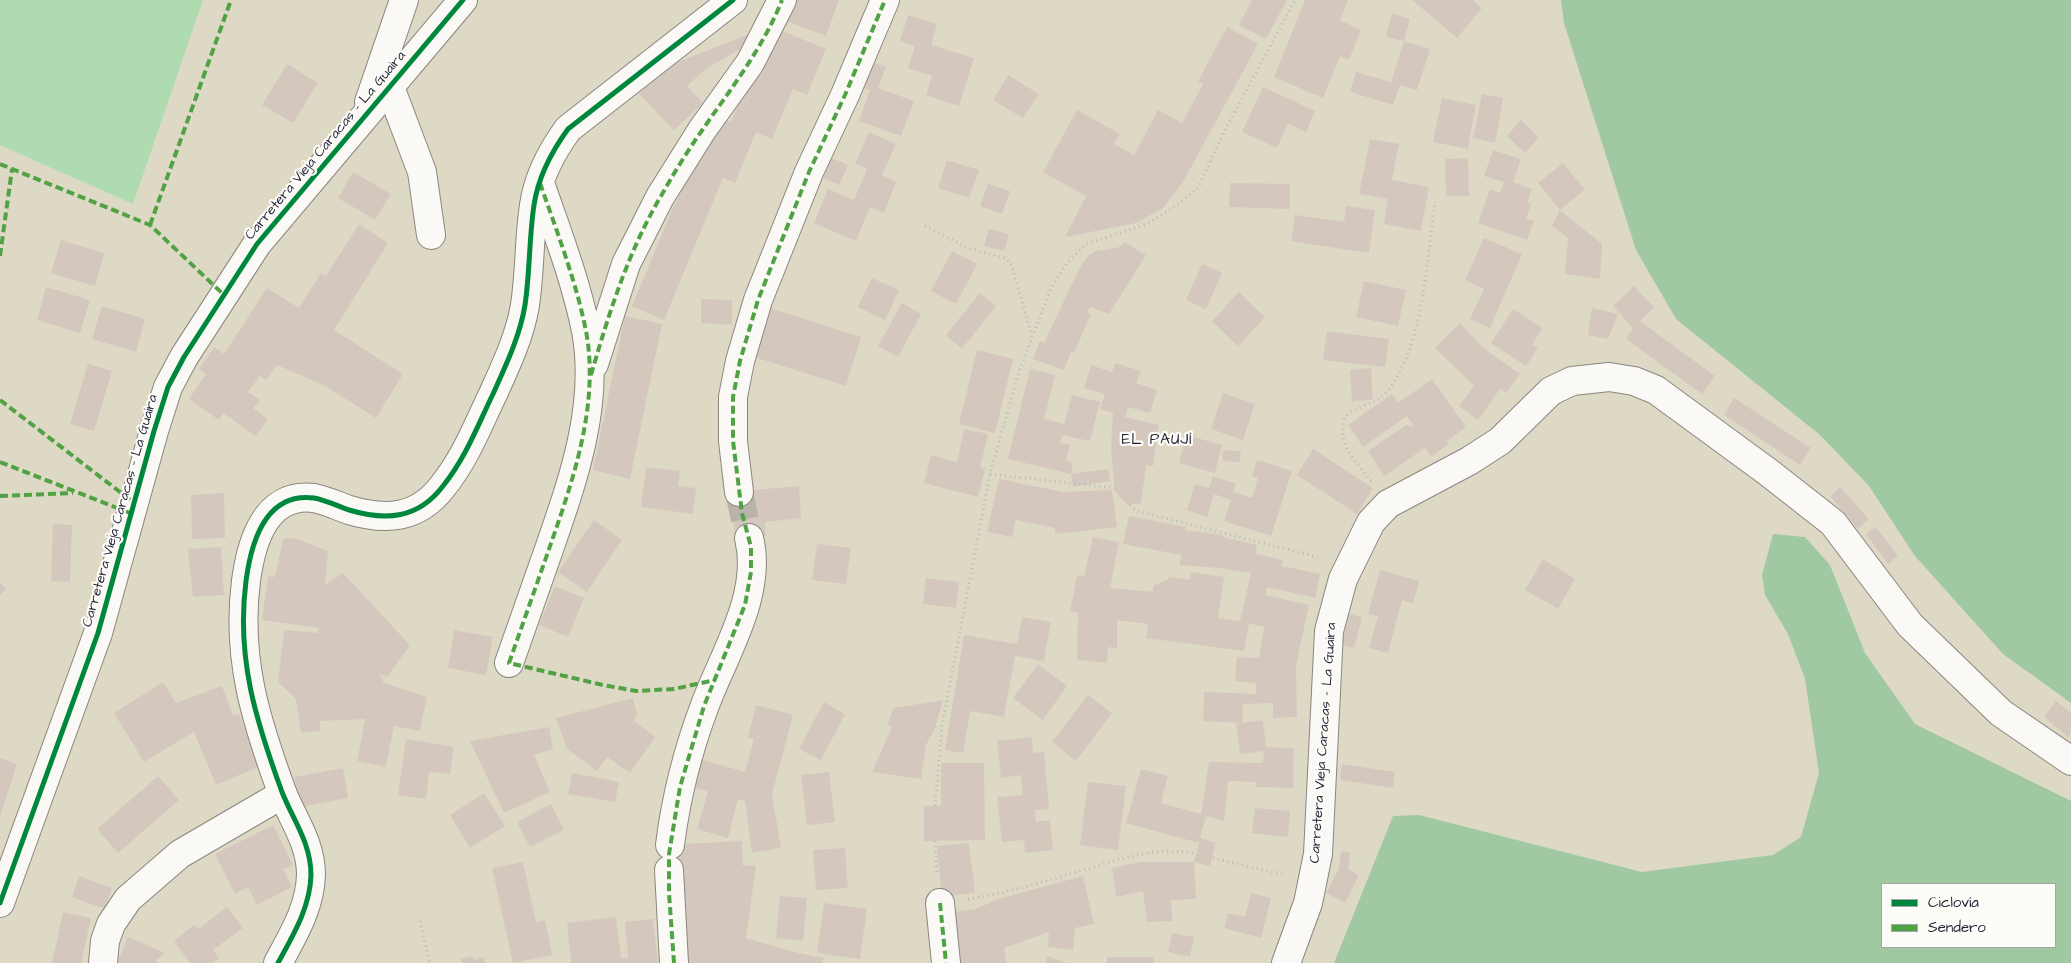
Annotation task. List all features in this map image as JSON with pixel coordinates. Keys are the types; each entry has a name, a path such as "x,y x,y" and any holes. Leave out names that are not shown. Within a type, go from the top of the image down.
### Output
{"street":[{"path":"364,118 404,0"},
{"name":"Carretera Vieja Caracas - La Guaira","path":"0,903 98,633 168,387 184,357 257,244 463,0"},
{"path":"278,963 306,908 311,876 308,848 283,794 253,707 247,678 244,638 246,581 263,522 273,509 288,501 313,498 372,516 389,516 409,513 425,505 438,493 462,462 513,349 525,308 534,204 540,183 555,147 568,129 733,0"},
{"path":"589,382 609,313 626,264 660,197 702,130 750,63 782,0"},
{"path":"739,492 733,441 733,397 740,361 758,300 809,172 845,96 885,0"},
{"path":"390,87 422,172 431,235"},
{"path":"510,663 569,492 585,430 589,382 586,333 571,272 540,183"},
{"name":"Carretera Vieja Caracas - La Guaira","path":"1286,963 1308,903 1318,854 1322,804 1324,692 1329,631 1343,579 1371,522 1388,504 1469,461 1500,441 1551,391 1572,381 1609,377 1634,381 1656,390 1833,523 1910,625 2001,713 2071,761"},
{"path":"674,963 669,857 680,788 704,706 745,605 751,572 748,538"},
{"path":"103,963 105,941 111,924 128,899 180,854 283,794"},
{"path":"940,903 946,963"}],"path":[{"path":"935,806 942,726 990,474 1019,372 1051,288 1066,263 1086,244 1146,224 1176,206 1198,188 1225,130 1295,0"},
{"path":"1388,504 1352,457 1344,439 1344,420 1350,413 1381,397 1396,379 1412,342 1415,333 1435,202"},
{"path":"926,226 968,248 1004,258 1011,263 1033,336"},
{"path":"990,474 1115,488"},
{"path":"1130,505 1137,511 1350,565"},
{"path":"940,903 1004,893 1150,851 1179,850 1196,854"},
{"path":"1213,858 1312,881"},
{"path":"420,921 430,963"}],"green space":[{"path":"0,0 203,0 133,204 0,145"},
{"path":"1561,0 2071,0 2071,703 2003,654 1915,556 1869,486 1820,435 1676,319 1636,250 1564,23"},
{"path":"1773,534 1805,537 1830,565 1865,653 1915,724 2071,801 2071,963 1334,963 1393,816 1419,815 1642,872 1773,855 1801,837 1819,773 1805,679 1788,634 1765,595 1762,575"}],"building":[{"path":"794,0 839,0 826,36 789,22 707,68 687,86 703,103 674,130 639,94 668,66 787,19"},
{"path":"1252,0 1287,0 1266,39 1239,25"},
{"path":"1305,0 1348,0 1340,20 1361,30 1349,60 1340,56 1323,98 1274,77"},
{"path":"1412,0 1473,0 1482,8 1457,38"},
{"path":"1392,13 1410,19 1404,41 1386,37"},
{"path":"908,15 937,24 931,45 974,58 959,106 926,95 932,76 908,68 915,46 900,41"},
{"path":"1227,27 1258,44 1183,182 1163,208 1136,223 1065,237 1086,196 1043,172 1077,110 1120,134 1114,144 1134,155 1158,110 1182,123 1203,84 1198,81"},
{"path":"780,30 826,49 807,95 793,89 772,139 756,132 735,183 723,178 664,320 632,306 672,210 694,166 721,117 731,122 751,72 761,76"},
{"path":"1404,41 1430,49 1417,90 1400,85 1393,105 1350,92 1356,72 1391,82"},
{"path":"870,61 886,67 878,88 914,101 901,136 859,121 870,90 861,87"},
{"path":"287,64 318,83 293,123 262,105"},
{"path":"1008,75 1039,94 1023,118 993,100"},
{"path":"1263,87 1315,111 1306,132 1288,123 1277,148 1242,132"},
{"path":"1482,94 1503,98 1495,143 1473,138"},
{"path":"1442,98 1476,105 1468,149 1433,142"},
{"path":"1521,120 1539,137 1525,153 1507,136"},
{"path":"869,132 896,144 882,175 896,182 884,213 870,207 856,241 814,223 828,189 854,200 867,169 855,164"},
{"path":"1370,139 1399,144 1392,180 1429,187 1421,231 1384,224 1388,199 1359,194"},
{"path":"1493,150 1521,159 1513,182 1532,189 1527,202 1531,204 1526,219 1534,221 1527,240 1478,223 1490,189 1500,193 1504,182 1484,176"},
{"path":"831,158 848,165 839,185 823,178"},
{"path":"1468,158 1469,196 1446,196 1445,159"},
{"path":"947,160 979,170 969,198 938,188"},
{"path":"1563,163 1585,190 1560,210 1538,183"},
{"path":"353,172 391,194 375,220 338,198"},
{"path":"1230,183 1290,184 1290,209 1229,207"},
{"path":"988,184 1010,191 1002,214 980,206"},
{"path":"1346,206 1375,210 1369,253 1291,241 1295,215 1344,222"},
{"path":"1560,210 1602,244 1600,279 1565,274 1568,238 1552,226"},
{"path":"359,224 388,243 334,330 403,374 376,418 325,386 277,365 266,380 260,376 248,392 260,400 253,408 268,419 256,436 223,413 219,420 189,399 206,374 199,369 214,347 224,354 267,288 299,308 321,273 326,276"},
{"path":"989,229 1009,234 1004,251 984,246"},
{"path":"1484,238 1522,254 1490,328 1470,319 1484,289 1465,280"},
{"path":"61,240 104,253 95,286 51,273"},
{"path":"1124,242 1146,255 1109,314 1090,307 1087,313 1091,314 1074,353 1071,352 1064,370 1033,359 1040,341 1044,343 1080,267 1089,255 1096,251 1120,247"},
{"path":"952,251 977,264 956,304 931,291"},
{"path":"1202,264 1222,273 1206,309 1186,300"},
{"path":"872,278 899,290 885,320 858,307"},
{"path":"1364,281 1406,290 1398,326 1356,317"},
{"path":"1634,286 1654,307 1640,321 1715,376 1702,394 1626,339 1633,328 1613,306"},
{"path":"46,287 90,300 80,333 37,320"},
{"path":"1239,292 1265,317 1238,346 1212,321"},
{"path":"980,293 996,306 962,349 946,335"},
{"path":"701,299 732,300 732,325 701,323"},
{"path":"902,303 921,314 898,357 878,346"},
{"path":"102,306 145,319 136,352 92,339"},
{"path":"770,308 861,337 846,386 754,357"},
{"path":"1592,308 1618,314 1608,339 1588,335"},
{"path":"1513,309 1542,328 1532,345 1538,348 1526,366 1491,343"},
{"path":"625,316 662,324 630,479 593,470"},
{"path":"1460,323 1482,347 1520,374 1506,393 1500,389 1478,420 1459,406 1474,386 1435,348"},
{"path":"1327,331 1389,339 1385,367 1323,360"},
{"path":"977,350 1013,359 995,433 959,424"},
{"path":"1115,363 1141,371 1136,383 1157,390 1150,413 1128,407 1125,417 1159,425 1153,466 1146,465 1141,503 1128,505 1115,492 1111,448 1113,413 1100,409 1105,394 1084,388 1091,365 1112,372"},
{"path":"88,364 112,371 94,431 70,424"},
{"path":"1371,368 1373,400 1352,401 1350,370"},
{"path":"1030,369 1055,375 1044,419 1064,424 1072,395 1100,402 1090,441 1062,435 1060,443 1070,445 1066,461 1073,463 1071,474 1008,459"},
{"path":"1432,379 1466,427 1447,441 1449,444 1431,457 1425,448 1384,476 1368,451 1408,424 1410,427 1413,425 1407,416 1363,447 1348,425 1392,394 1398,403"},
{"path":"1223,393 1255,404 1243,440 1211,429"},
{"path":"1734,398 1811,448 1800,465 1724,415"},
{"path":"964,429 988,434 980,468 985,469 978,497 924,483 931,455 957,462"},
{"path":"1186,435 1222,445 1215,473 1179,463"},
{"path":"1313,449 1373,488 1357,514 1297,475"},
{"path":"1223,450 1241,451 1240,462 1222,461"},
{"path":"1257,460 1292,471 1271,536 1224,521 1231,500 1214,494 1207,517 1187,510 1195,484 1209,488 1213,476 1236,484 1233,492 1252,498 1258,478 1252,476"},
{"path":"646,467 680,471 678,486 696,488 693,514 641,507"},
{"path":"1108,469 1110,481 1073,487 1071,474"},
{"path":"999,479 1063,492 1112,490 1117,527 1055,534 1055,528 1016,520 1012,537 987,532"},
{"path":"799,486 801,518 765,522 766,536 735,539 731,492"},
{"path":"1840,487 1869,519 1858,529 1830,496"},
{"path":"224,493 225,538 192,539 191,495"},
{"path":"1129,516 1186,527 1185,530 1223,535 1223,537 1257,545 1255,554 1283,560 1282,566 1320,574 1315,598 1267,587 1265,595 1309,605 1296,666 1297,717 1273,718 1273,703 1243,704 1242,723 1203,721 1204,692 1256,694 1256,683 1235,681 1237,657 1259,658 1264,627 1249,623 1244,651 1146,638 1148,624 1117,620 1117,648 1108,647 1107,663 1077,660 1078,613 1070,611 1077,575 1084,577 1093,537 1119,542 1110,588 1153,592 1153,586 1172,577 1190,580 1191,572 1224,577 1218,618 1240,621 1251,573 1180,565 1181,555 1123,544"},
{"path":"594,520 622,540 587,592 558,572"},
{"path":"53,524 72,525 70,582 51,581"},
{"path":"1876,527 1898,556 1888,564 1866,534"},
{"path":"295,538 328,551 325,585 343,573 410,645 387,677 379,674 384,683 427,697 420,731 394,726 386,767 357,761 365,719 320,721 320,731 301,733 296,699 278,682 284,630 317,633 319,628 262,620 268,576 275,577 283,539"},
{"path":"817,544 851,548 846,584 812,580"},
{"path":"221,547 224,595 193,597 188,549"},
{"path":"1543,559 1575,579 1558,609 1525,590"},
{"path":"1380,570 1419,581 1413,604 1402,600 1388,653 1369,648 1378,616 1368,614"},
{"path":"926,578 959,582 956,608 923,604"},
{"path":"0,583 6,589 0,596"},
{"path":"555,586 584,598 568,637 539,625"},
{"path":"1349,614 1362,617 1354,648 1342,645"},
{"path":"1022,617 1051,622 1044,661 1015,656 1004,717 970,711 963,753 945,750 964,635 1017,644"},
{"path":"454,630 493,637 486,675 448,668"},
{"path":"1038,664 1067,686 1043,720 1013,698"},
{"path":"163,682 176,703 222,686 233,716 239,714 260,766 216,785 194,732 144,762 114,713"},
{"path":"1088,695 1112,713 1076,761 1052,742"},
{"path":"633,698 637,715 633,720 655,737 630,773 607,757 597,771 567,749 556,718"},
{"path":"943,700 935,728 926,745 921,779 872,772 892,727 887,724 894,708"},
{"path":"2056,701 2071,713 2071,733 2068,737 2044,717"},
{"path":"824,702 845,714 821,760 799,749"},
{"path":"756,705 793,715 772,794 781,848 752,853 745,801 738,799 728,838 697,829 708,791 689,786 697,758 745,772 754,739 748,738"},
{"path":"1263,720 1266,747 1294,748 1293,788 1256,787 1256,782 1228,781 1224,821 1206,816 1200,838 1216,843 1210,866 1194,862 1199,843 1126,823 1141,769 1168,776 1161,803 1201,814 1209,762 1263,763 1264,751 1240,754 1236,724"},
{"path":"549,727 553,749 534,755 550,792 504,813 470,741"},
{"path":"1032,737 1033,753 1044,752 1049,809 1035,810 1036,822 1050,820 1053,850 1025,853 1024,840 1002,842 997,797 1023,795 1021,775 1001,778 997,741"},
{"path":"406,739 454,747 450,774 429,772 426,799 398,795"},
{"path":"0,758 17,764 0,816"},
{"path":"941,763 984,763 985,840 924,841 924,806 941,806"},
{"path":"1342,764 1395,772 1393,788 1340,780"},
{"path":"343,768 348,798 300,807 294,777"},
{"path":"829,772 835,822 807,825 801,775"},
{"path":"572,773 619,782 615,802 568,794"},
{"path":"158,776 179,800 118,853 97,829"},
{"path":"1088,782 1126,786 1118,850 1080,845"},
{"path":"484,793 505,826 470,848 450,815"},
{"path":"551,804 564,830 530,847 517,822"},
{"path":"1255,808 1290,811 1288,837 1252,833"},
{"path":"273,825 293,865 283,869 292,887 257,905 248,887 235,894 215,854"},
{"path":"742,841 743,866 756,865 746,938 794,952 824,958 822,963 680,963 665,845"},
{"path":"969,843 975,893 942,897 937,846"},
{"path":"845,848 848,888 816,890 813,850"},
{"path":"1341,851 1350,852 1348,869 1359,875 1345,903 1326,893 1339,869"},
{"path":"523,862 536,923 545,920 552,955 513,963 492,868"},
{"path":"1140,862 1194,862 1196,899 1171,900 1172,921 1147,922 1143,891 1116,897 1112,868"},
{"path":"79,876 112,888 105,909 72,897"},
{"path":"1083,876 1094,924 1075,928 1073,950 1048,947 1049,932 1004,948 1006,963 954,963 948,913 976,909 998,899"},
{"path":"1251,893 1271,898 1261,938 1224,928 1228,913 1245,917"},
{"path":"780,896 807,898 803,941 776,938"},
{"path":"824,903 867,909 860,959 817,953"},
{"path":"227,907 243,928 213,950 219,958 213,963 190,963 174,941 194,925 198,929"},
{"path":"63,912 91,918 81,963 52,963"},
{"path":"616,917 621,958 628,958 625,922 653,919 658,963 571,963 567,923"},
{"path":"1172,933 1194,937 1190,957 1168,952"},
{"path":"128,937 165,953 156,960 158,963 117,963"},
{"path":"473,956 474,960 484,957 485,963 462,963 460,959"},
{"path":"1047,956 1068,963 1045,963"},
{"path":"1107,957 1154,957 1154,963 1107,963"}],"tunnel":[{"path":"739,492 749,538"}],"marked path":[{"path":"150,225 231,0"},
{"path":"591,375 620,283 649,217 697,137 756,51 782,0"},
{"path":"674,963 669,893 669,854 680,787 704,706 745,605 751,572 751,547 742,513 733,441 733,397 740,361 758,300 809,172 845,95 885,0"},
{"path":"0,164 150,225 224,295"},
{"path":"0,256 12,169"},
{"path":"540,183 566,257 582,312 589,359 589,387 586,416 574,472 509,663 636,691 674,689 715,680"},
{"path":"0,400 133,502"},
{"path":"0,462 130,513"},
{"path":"0,496 73,493"},
{"path":"940,903 946,963"}],"cycle path":[{"path":"0,903 98,633 168,387 184,357 257,244 463,0"},
{"path":"278,963 295,932 304,910 308,899 311,875 305,842 282,792 264,740 250,689 246,663 244,609 248,566 257,536 272,512 283,503 297,498 314,498 349,510 376,516 388,516 412,511 433,497 443,486 465,453 508,361 516,339 525,305 532,217 536,195 546,165 556,146 568,129 733,0"}],"district":[{"name":"EL PAUJÍ","path":"1157,441"}]}
